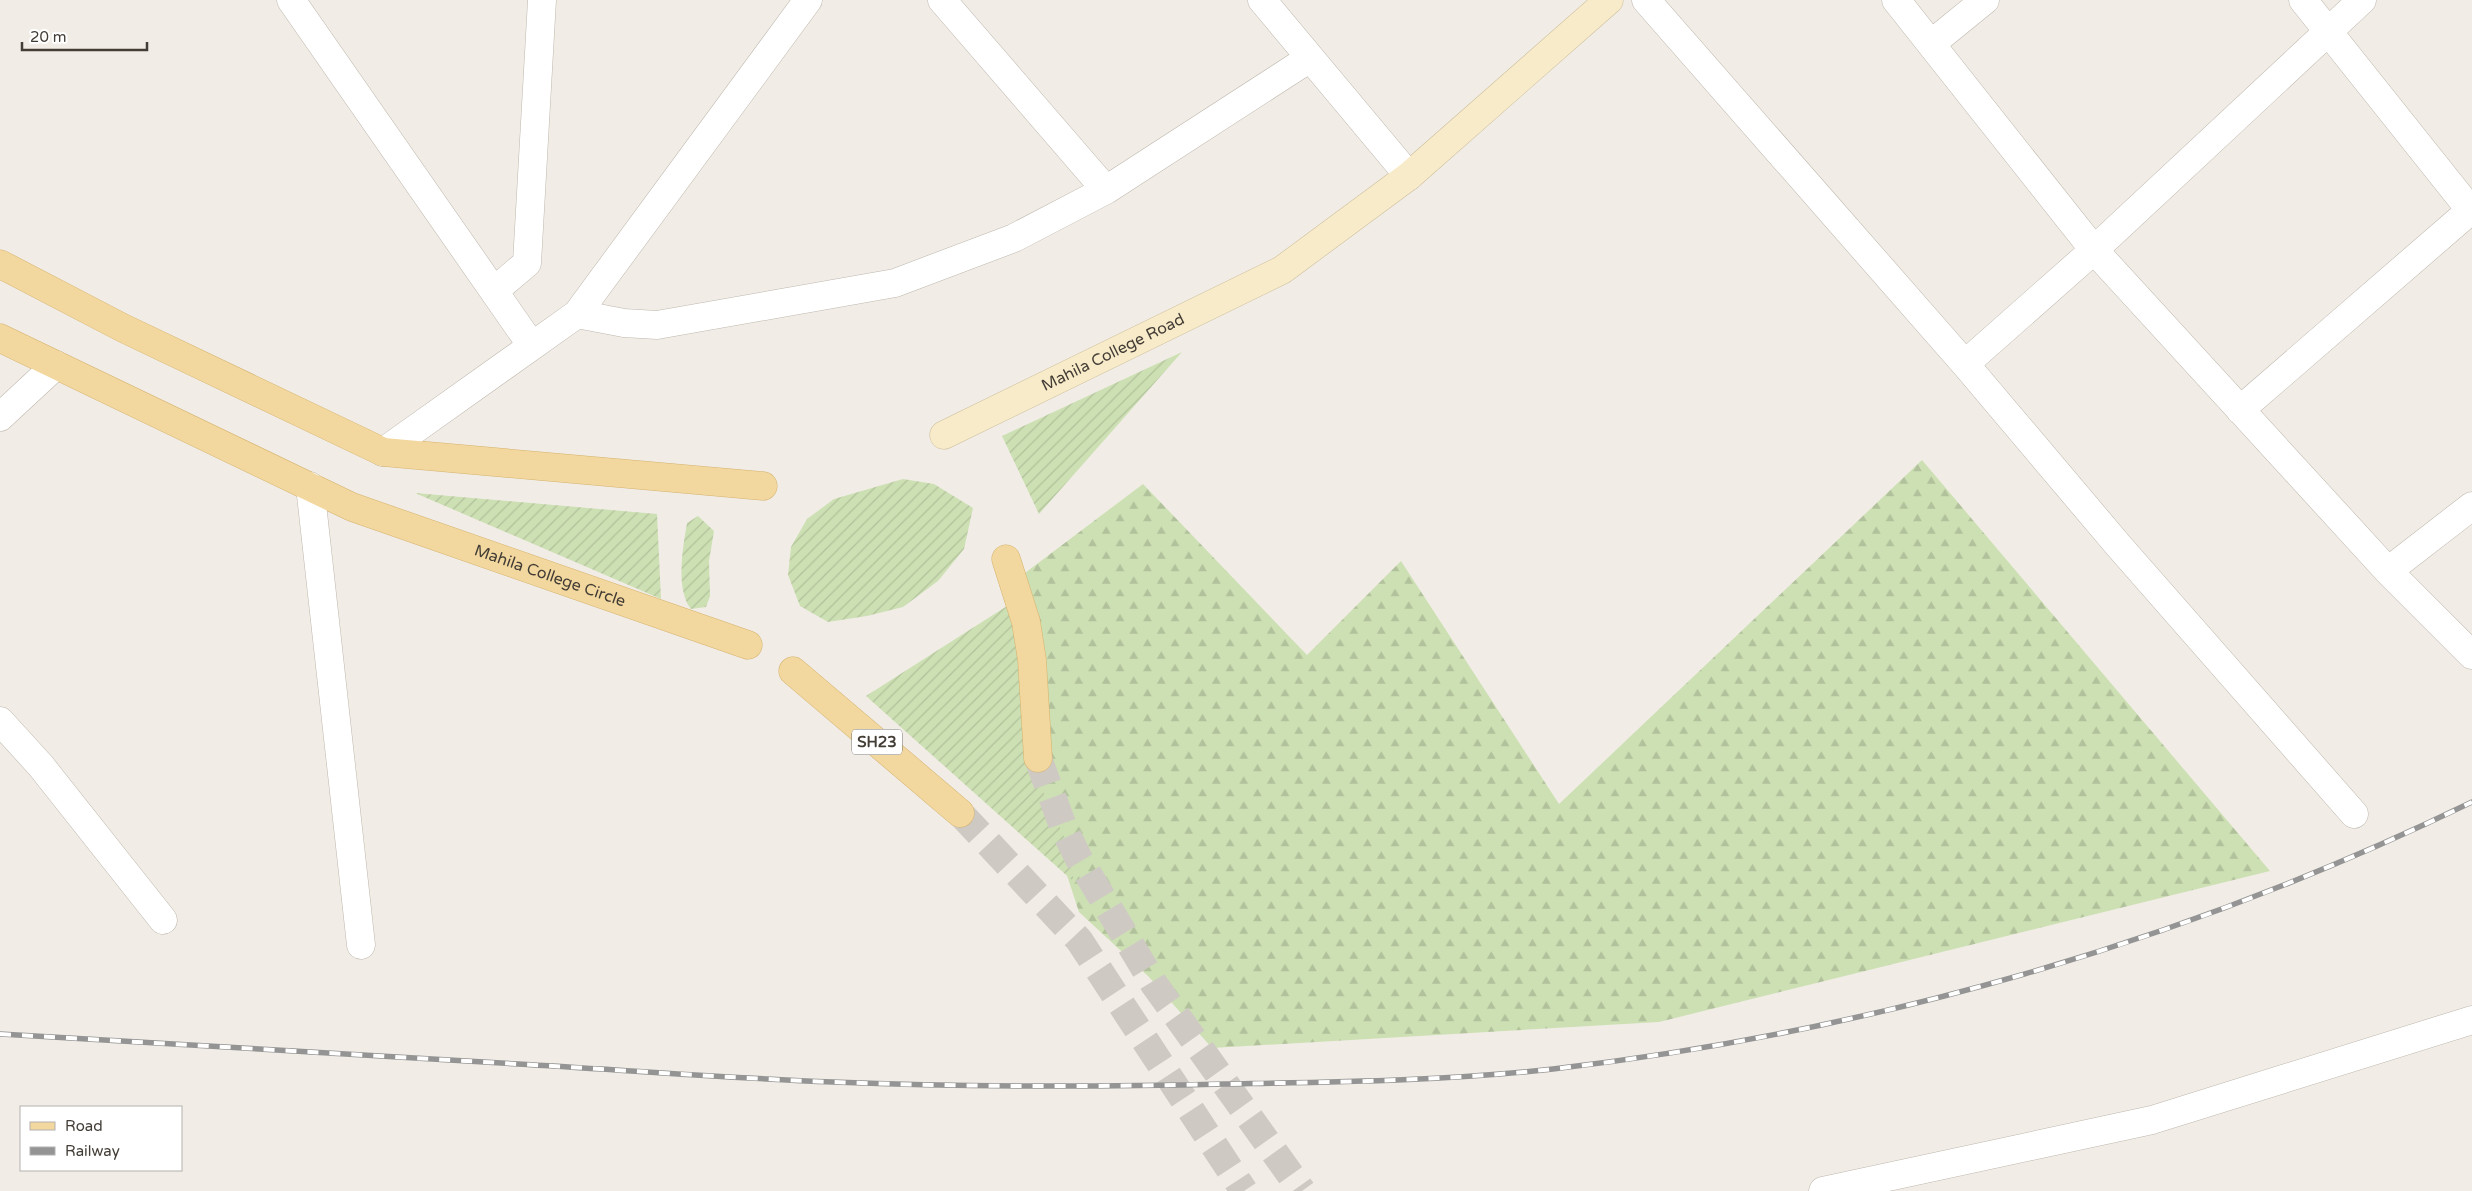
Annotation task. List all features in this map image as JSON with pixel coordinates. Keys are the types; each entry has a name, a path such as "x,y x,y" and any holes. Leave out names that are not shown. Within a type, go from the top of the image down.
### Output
{"main road":[{"name":"Mahila College Road","path":"944,435 1282,270 1408,176 1609,0"},
{"path":"0,264 122,328 383,452 763,486"},
{"name":"Mahila College Circle","path":"0,338 352,507 748,644"},
{"path":"1006,559 1027,631 1032,660 1038,758"},
{"name":"SH23","path":"793,671 960,813"}],"street":[{"path":"291,0 532,346"},
{"path":"494,292 527,263 542,0"},
{"path":"383,452 577,314 808,0"},
{"path":"942,0 1106,190"},
{"path":"1262,0 1408,176"},
{"path":"1646,0 1965,364 2118,545 2354,814"},
{"path":"1896,0 2094,250 2388,571 2472,654"},
{"path":"1931,44 1984,0"},
{"path":"2240,410 2472,211 2303,0"},
{"path":"1965,364 2094,250 2362,0"},
{"path":"577,314 624,323 657,325 895,283 1014,238 1106,190 1310,58"},
{"path":"0,417 56,365"},
{"path":"310,486 361,945"},
{"path":"2388,571 2472,506"},
{"path":"0,721 41,766 163,920"},
{"path":"1823,1191 1877,1186 2152,1120 2472,1020"}],"green space":[{"path":"1182,352 1039,514 1002,436"},
{"path":"1922,460 2270,871 1659,1022 1212,1048 1148,976 1079,912 1030,763 1017,579 1143,484 1307,655 1401,561 1559,804"},
{"path":"903,479 934,484 973,508 964,549 938,581 903,607 867,616 828,622 800,606 788,575 791,547 807,519 834,499"},
{"path":"415,493 657,514 661,599"},
{"path":"698,516 714,531 709,561 710,596 706,607 691,609 686,601 683,590 682,555 687,523"},
{"path":"1018,599 1030,763 1066,841 1074,882 866,696"}],"tunnel":[{"path":"1038,758 1064,829 1079,859 1154,984 1302,1191"},
{"path":"960,813 1079,940 1244,1191"}],"railway":[{"path":"0,1034 882,1084 1176,1085 1389,1080 1512,1073 1672,1053 1791,1031 1908,1005 2024,974 2139,938 2252,898 2363,852 2472,802"}]}
